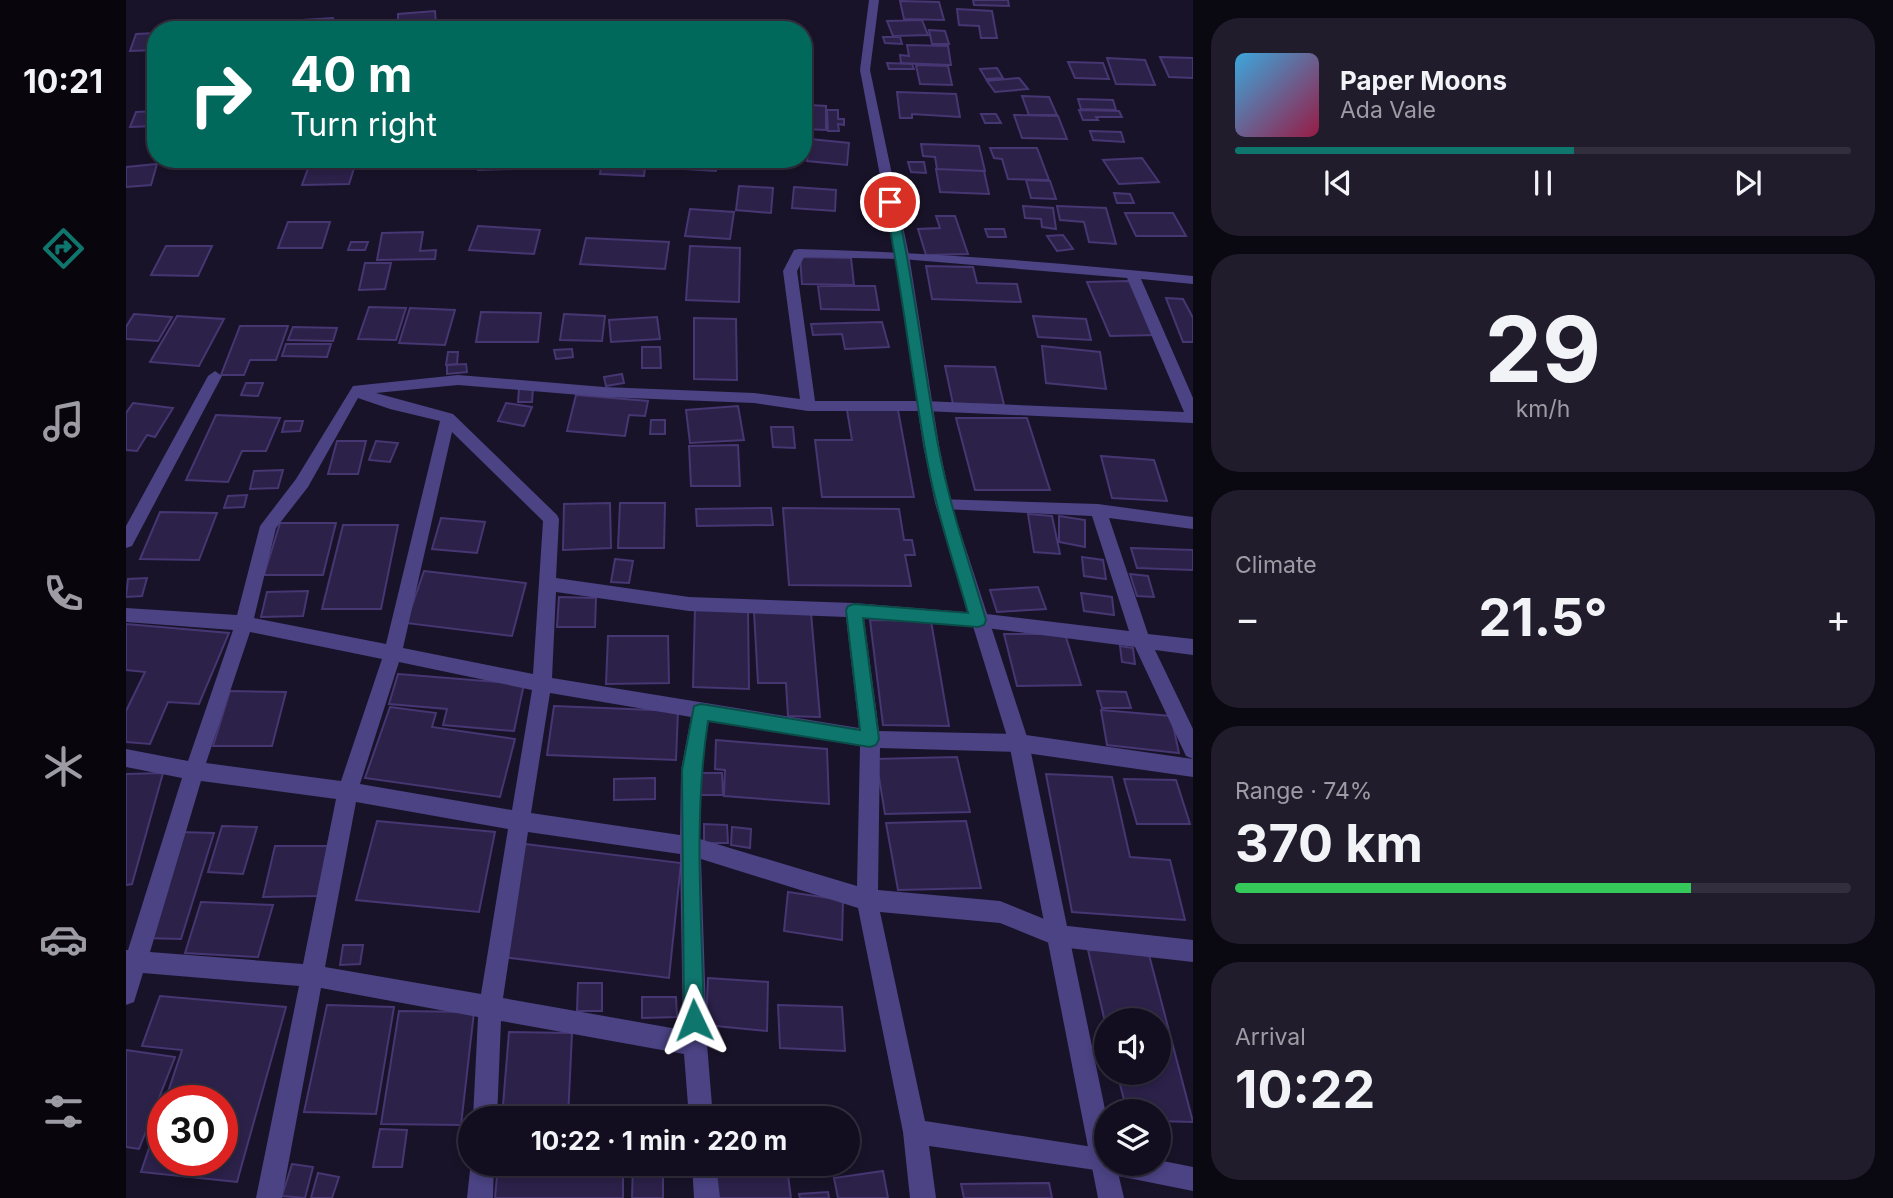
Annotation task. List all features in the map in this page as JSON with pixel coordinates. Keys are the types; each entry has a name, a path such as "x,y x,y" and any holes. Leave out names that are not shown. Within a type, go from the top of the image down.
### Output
{"street":[{"path":"874,0 865,70 902,255 924,406 943,503 1019,743 1095,1099"},
{"path":"808,406 790,271 799,253 902,255 1021,263 1193,280"},
{"path":"355,391 458,380 604,392 754,398 808,406 924,406 1193,416 1133,275"},
{"path":"126,541 215,376"},
{"path":"355,391 390,404 448,418 551,519 542,684 490,1007 486,1106"},
{"path":"126,994 131,961 244,623 268,526 302,483 355,391"},
{"path":"269,1198 348,791 392,655 448,418"},
{"path":"943,503 1098,510 1193,523"},
{"path":"1098,510 1141,640 1193,750"},
{"path":"548,584 689,604 854,610 978,620 1193,647"},
{"path":"854,610 870,739 867,900 915,1132 923,1198"},
{"path":"126,615 244,623 542,684 870,739 1019,743 1193,768"},
{"path":"700,1106 695,1044 690,846 691,770 701,712"},
{"path":"126,758 194,771 348,791 519,821 690,846 867,900 1000,912 1059,936 1193,951"},
{"path":"131,961 314,976 695,1044"},
{"path":"915,1132 1094,1160"},
{"path":"1171,1175 1193,1179"},
{"path":"480,1198 481,1176"},
{"path":"706,1176 707,1198"},
{"path":"1110,1176 1111,1198"}],"building":[{"path":"973,0 1008,0 1009,6 974,5"},
{"path":"900,1 939,2 944,20 904,19"},
{"path":"957,9 992,11 997,38 981,38 979,26 959,25"},
{"path":"435,11 436,21 398,21 398,14"},
{"path":"333,18 332,21 286,21"},
{"path":"922,20 928,35 893,36 887,21"},
{"path":"929,30 945,31 949,44 932,44"},
{"path":"147,33 147,50 130,51 136,34"},
{"path":"883,37 900,37 902,44 885,43"},
{"path":"907,45 948,46 951,65 901,63 900,55 909,56"},
{"path":"1160,57 1193,58 1193,78 1169,77"},
{"path":"1107,58 1145,60 1155,85 1116,84"},
{"path":"1068,62 1103,63 1109,79 1075,78"},
{"path":"887,63 912,64 914,69 889,69"},
{"path":"916,65 948,66 952,85 920,84"},
{"path":"997,68 1003,78 986,79 980,69"},
{"path":"1019,78 1028,89 995,92 987,81"},
{"path":"897,92 956,94 960,117 912,114 912,118 900,118"},
{"path":"1022,96 1049,97 1057,115 1029,115"},
{"path":"1078,99 1113,100 1116,110 1081,109"},
{"path":"812,105 826,106 826,130 812,129"},
{"path":"827,110 838,110 838,119 844,119 844,125 838,124 839,131 828,131"},
{"path":"1079,110 1119,111 1122,117 1083,120"},
{"path":"147,111 147,126 130,127 136,112"},
{"path":"981,114 996,114 1001,123 985,123"},
{"path":"1014,115 1058,116 1067,139 1022,138"},
{"path":"1090,131 1121,132 1124,142 1093,140"},
{"path":"812,139 849,143 847,165 812,162"},
{"path":"921,144 979,146 985,171 937,169 935,157 923,156"},
{"path":"990,148 1037,148 1049,180 1008,179 1002,159 994,158"},
{"path":"1142,158 1159,182 1119,184 1103,160"},
{"path":"908,162 924,162 926,173 911,172"},
{"path":"147,165 147,168 156,168 151,185 126,187 126,167"},
{"path":"308,168 354,168 349,184 302,185"},
{"path":"478,168 513,168 513,169"},
{"path":"601,168 645,168 644,176 600,174"},
{"path":"685,168 716,168 716,171"},
{"path":"936,169 984,171 989,194 940,192"},
{"path":"1026,180 1050,181 1056,199 1031,198"},
{"path":"739,186 773,188 771,213 736,210"},
{"path":"794,187 836,190 835,211 792,208"},
{"path":"1114,193 1130,194 1134,203 1117,203"},
{"path":"1023,206 1053,208 1056,229 1042,227 1041,219 1025,218"},
{"path":"1057,206 1106,208 1116,244 1089,242 1084,222 1060,220"},
{"path":"690,209 734,212 730,239 685,236"},
{"path":"1125,213 1173,213 1186,236 1136,236"},
{"path":"936,216 955,216 968,254 926,255 918,229 940,228"},
{"path":"288,222 330,222 322,248 278,248"},
{"path":"478,226 540,230 534,254 469,250"},
{"path":"985,229 1004,229 1006,237 988,237"},
{"path":"423,232 420,251 436,250 435,259 377,260 382,233"},
{"path":"1063,235 1073,249 1057,251 1047,236"},
{"path":"586,238 669,242 665,269 580,264"},
{"path":"351,242 368,242 365,250 348,250"},
{"path":"166,246 212,246 198,276 151,275"},
{"path":"690,246 740,248 739,302 686,300"},
{"path":"800,257 851,258 854,285 802,284"},
{"path":"365,263 391,263 385,289 359,290"},
{"path":"926,266 973,267 977,283 1017,284 1021,302 932,299"},
{"path":"1129,281 1156,335 1110,336 1087,282"},
{"path":"818,286 875,286 879,310 821,309"},
{"path":"1166,298 1183,299 1193,318 1193,342 1183,342"},
{"path":"369,307 406,308 396,340 358,339"},
{"path":"410,308 455,310 445,345 399,343"},
{"path":"481,312 541,313 538,342 476,342"},
{"path":"134,314 172,317 158,341 126,339 126,327"},
{"path":"564,314 605,316 602,341 560,340"},
{"path":"177,316 224,319 199,366 150,362"},
{"path":"1033,316 1086,319 1091,340 1038,337"},
{"path":"657,317 660,339 611,342 609,320"},
{"path":"694,318 736,319 737,380 694,379"},
{"path":"882,322 889,347 845,349 842,334 813,335 811,324"},
{"path":"240,326 288,326 276,360 250,360 244,375 221,375"},
{"path":"293,327 337,328 333,341 288,340"},
{"path":"286,344 331,344 327,357 282,356"},
{"path":"1042,346 1100,352 1106,389 1046,383"},
{"path":"642,347 660,347 661,368 642,368"},
{"path":"572,349 573,357 556,359 554,350"},
{"path":"448,352 458,352 457,364 446,365"},
{"path":"466,364 467,372 447,374 447,365"},
{"path":"945,366 995,367 1004,405 953,404"},
{"path":"622,374 624,383 606,386 604,377"},
{"path":"246,383 263,383 258,396 241,395"},
{"path":"533,388 532,402 518,402 519,389"},
{"path":"576,395 648,401 645,416 629,415 625,436 567,431"},
{"path":"133,403 173,408 155,437 147,435 137,451 126,450 126,413"},
{"path":"506,403 532,407 524,426 498,421"},
{"path":"738,406 744,440 690,443 686,410"},
{"path":"847,410 898,410 914,497 822,497 815,440 852,440"},
{"path":"216,415 280,418 266,451 242,451 228,482 186,480"},
{"path":"956,418 1027,418 1050,490 975,490"},
{"path":"651,420 665,420 665,434 650,434"},
{"path":"285,421 303,421 300,431 282,432"},
{"path":"771,427 793,427 795,448 773,447"},
{"path":"337,441 366,441 358,474 328,474"},
{"path":"376,441 398,443 390,462 369,460"},
{"path":"738,445 740,486 691,486 689,446"},
{"path":"1101,456 1154,460 1167,501 1112,498"},
{"path":"283,470 278,488 250,489 254,471"},
{"path":"247,495 244,507 224,508 228,496"},
{"path":"610,503 611,548 563,550 564,504"},
{"path":"620,503 665,503 664,548 618,548"},
{"path":"771,508 773,525 697,526 696,509"},
{"path":"783,508 899,509 904,540 912,540 915,555 905,555 911,586 789,585"},
{"path":"160,512 217,513 199,560 140,559"},
{"path":"1028,514 1052,516 1060,554 1034,552"},
{"path":"1059,516 1085,520 1085,547 1059,542"},
{"path":"441,518 485,522 477,553 432,549"},
{"path":"280,523 336,523 323,575 264,575"},
{"path":"343,525 398,525 381,609 322,609"},
{"path":"1131,548 1193,550 1193,570 1137,568"},
{"path":"1082,557 1103,560 1106,579 1084,576"},
{"path":"615,559 633,561 629,583 611,582"},
{"path":"424,571 526,583 512,636 406,623"},
{"path":"1130,574 1148,576 1154,597 1137,596"},
{"path":"147,578 142,596 126,597 128,579"},
{"path":"1038,587 1046,609 997,612 990,590"},
{"path":"308,591 303,616 261,617 267,592"},
{"path":"1081,593 1112,597 1114,615 1084,611"},
{"path":"559,597 596,598 595,627 557,627"},
{"path":"695,608 748,610 749,689 693,687"},
{"path":"754,612 811,613 820,717 788,716 786,683 758,683"},
{"path":"870,620 931,621 949,726 883,725"},
{"path":"126,624 229,633 199,704 168,702 150,744 126,742 126,711 145,672 126,670"},
{"path":"1004,634 1065,634 1081,685 1017,686"},
{"path":"608,636 668,636 669,683 606,684"},
{"path":"1120,646 1133,648 1135,664 1122,662"},
{"path":"398,674 524,684 514,731 443,725 447,709 389,704"},
{"path":"230,691 286,692 272,746 213,746"},
{"path":"1097,691 1126,692 1131,708 1102,708"},
{"path":"554,706 678,711 676,760 547,755"},
{"path":"390,707 436,713 432,727 515,739 500,797 365,778"},
{"path":"1101,710 1171,716 1179,753 1107,745"},
{"path":"716,740 827,749 829,804 724,796 725,770 715,769"},
{"path":"957,757 970,812 885,814 876,759"},
{"path":"163,773 132,884 126,885 126,774"},
{"path":"701,773 722,773 723,795 701,795"},
{"path":"1046,774 1112,777 1130,857 1170,860 1185,920 1072,912"},
{"path":"655,778 655,799 614,800 614,779"},
{"path":"1124,779 1176,780 1190,824 1137,824"},
{"path":"377,821 495,832 479,912 356,900"},
{"path":"966,821 981,888 898,890 886,823"},
{"path":"704,824 727,825 728,843 704,843"},
{"path":"222,826 257,827 243,874 208,872"},
{"path":"732,827 751,829 750,848 731,845"},
{"path":"179,832 214,833 181,939 143,938"},
{"path":"525,844 681,863 669,978 503,957"},
{"path":"275,846 329,846 319,896 263,897"},
{"path":"788,892 843,900 842,940 784,931"},
{"path":"201,902 273,905 258,957 185,953"},
{"path":"343,945 363,945 360,964 340,965"},
{"path":"1088,950 1148,951 1163,1008 1102,1008"},
{"path":"708,978 768,982 767,1031 706,1025"},
{"path":"578,983 602,983 602,1011 577,1011"},
{"path":"160,996 286,1007 237,1182 179,1176 238,1176 238,1085 170,1085 182,1050 142,1046"},
{"path":"642,997 676,997 677,1017 642,1018"},
{"path":"327,1005 394,1007 376,1114 304,1112"},
{"path":"778,1005 842,1007 845,1051 780,1048"},
{"path":"399,1011 474,1012 463,1106 458,1106 458,1125 381,1124"},
{"path":"509,1032 572,1033 569,1106 503,1106"},
{"path":"1171,1038 1193,1122 1171,1121 1171,1099 1124,1099 1120,1085 1171,1085"},
{"path":"126,1050 175,1057 164,1085 147,1085 147,1129 139,1149 126,1147"},
{"path":"380,1129 407,1130 402,1167 373,1167"},
{"path":"147,1154 147,1173 141,1172"},
{"path":"292,1164 313,1167 305,1198 282,1196"},
{"path":"883,1171 888,1198 838,1198 834,1178"},
{"path":"318,1173 339,1177 332,1198 311,1198"},
{"path":"497,1176 623,1176 623,1198 495,1198"},
{"path":"633,1176 663,1176 663,1198 632,1198"},
{"path":"714,1176 788,1176 791,1198 716,1198"},
{"path":"1049,1183 1052,1198 964,1198 961,1184"},
{"path":"828,1192 829,1198 800,1198 799,1194"}],"route":[{"path":"694,1020 691,770 701,712 870,739 854,610 978,620 943,503 931,445 902,255 890,202"}]}
